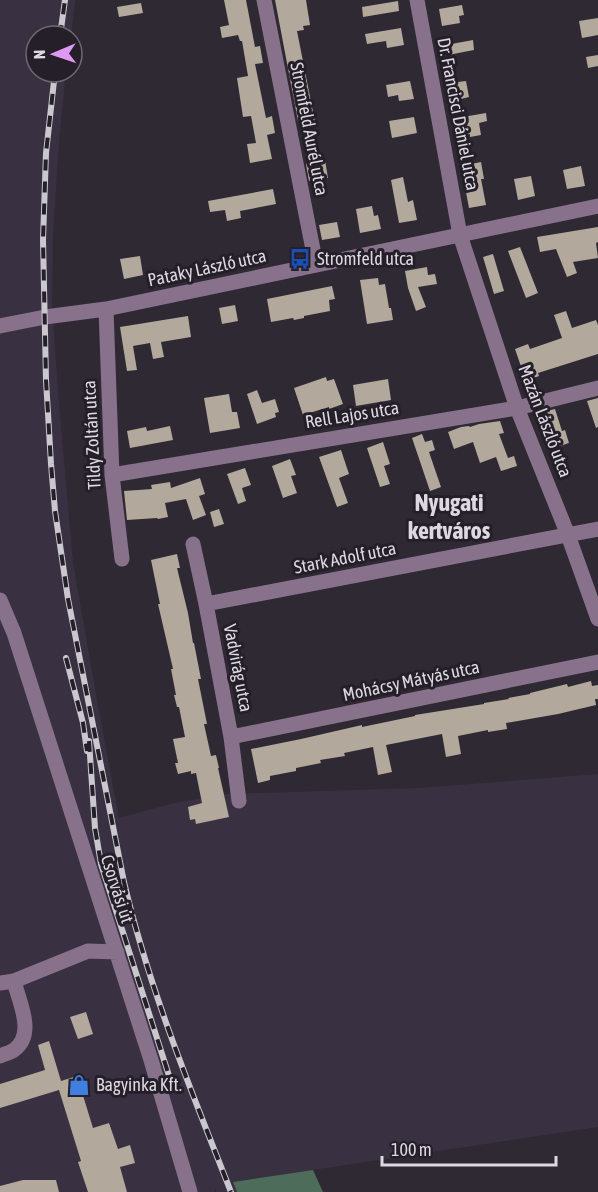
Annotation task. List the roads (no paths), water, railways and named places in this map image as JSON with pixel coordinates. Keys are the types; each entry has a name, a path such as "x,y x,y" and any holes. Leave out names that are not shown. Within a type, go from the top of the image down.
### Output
{"street":[{"name":"Stromfeld Aurél utca","path":"264,0 316,265"},
{"name":"Dr. Francisci Dániel utca","path":"417,0 460,235"},
{"name":"Pataky László utca","path":"0,326 106,309 598,206"},
{"name":"Mazán László utca","path":"460,235 517,408 568,535 598,619"},
{"name":"Tildy Zoltán utca","path":"106,309 112,475 122,559"},
{"name":"Rell Lajos utca","path":"112,475 517,408 598,388"},
{"name":"Stark Adolf utca","path":"206,604 598,529"},
{"name":"Vadvirág utca","path":"193,544 231,737 239,801"},
{"name":"Csorvási út","path":"1,604 14,633 152,1060 190,1192"},
{"name":"Mohácsy Mátyás utca","path":"231,737 598,662"},
{"path":"0,1056 13,1051 23,1041 26,1027 7,982 88,951 117,952"}],"railway":[{"path":"62,24 65,0"},
{"path":"54,84 46,153 43,240 46,380 55,511 68,599 134,922 172,1039 231,1192"},
{"path":"66,658 83,723 87,751"},
{"path":"89,741 95,828 101,864 172,1085"}],"place":[{"name":"Stromfeld utca","path":"300,259"},
{"name":"Bagyinka Kft.","path":"79,1085"}],"district":[{"name":"Nyugati kertváros","path":"449,517"}]}
